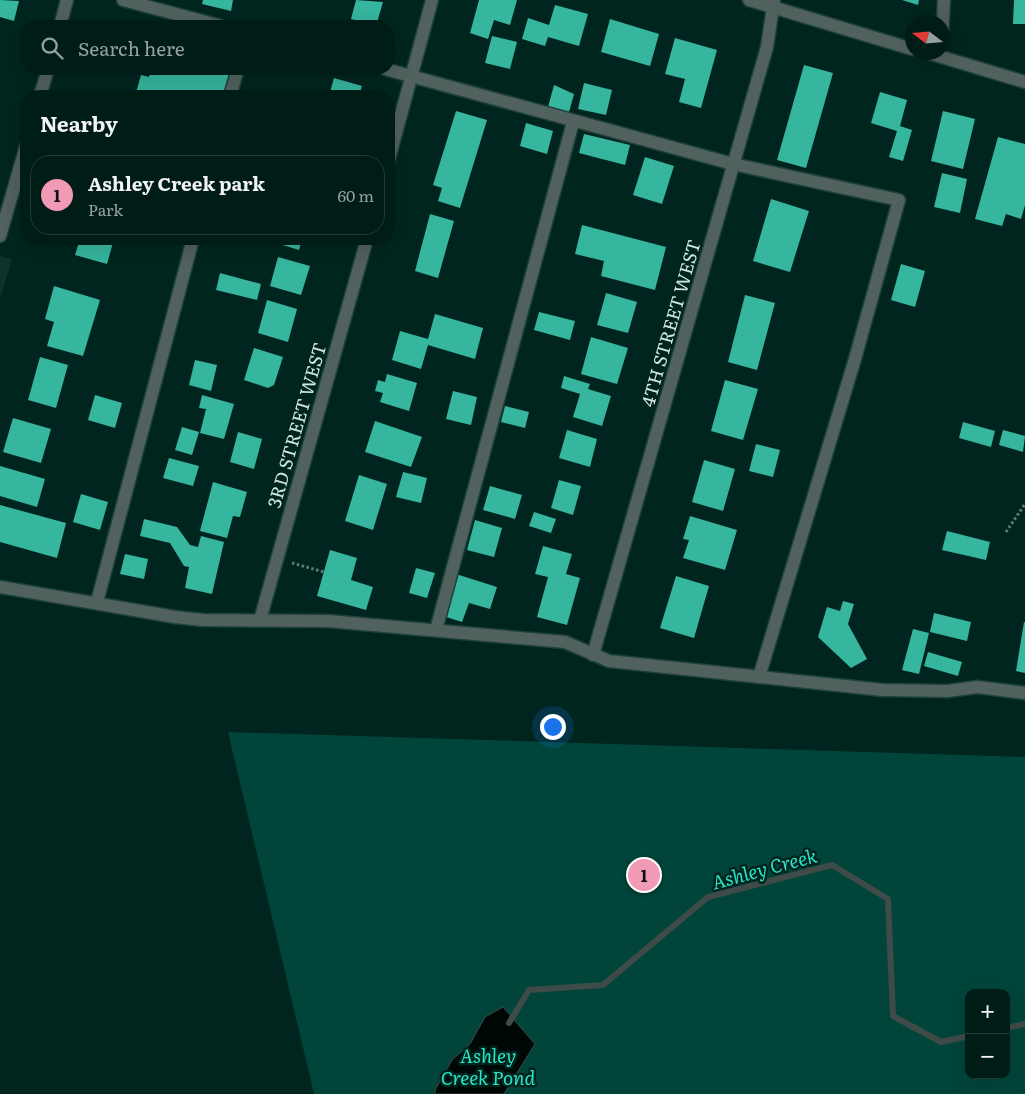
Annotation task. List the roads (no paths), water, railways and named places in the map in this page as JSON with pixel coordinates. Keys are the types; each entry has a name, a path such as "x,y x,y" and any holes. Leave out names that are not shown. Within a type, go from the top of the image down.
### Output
{"street":[{"path":"62,20 67,0"},
{"path":"123,0 198,20"},
{"path":"395,137 432,0"},
{"path":"749,0 774,4 905,47"},
{"path":"943,15 944,0"},
{"name":"4TH STREET WEST","path":"593,655 767,47 774,4"},
{"path":"950,58 1025,82"},
{"path":"395,72 733,164 899,200 855,359 759,677"},
{"path":"42,90 46,75"},
{"path":"232,90 236,75"},
{"path":"436,630 574,122"},
{"path":"0,236 20,167"},
{"path":"97,602 191,245"},
{"name":"3RD STREET WEST","path":"260,620 364,245"},
{"path":"0,586 97,602 175,618 328,621 436,630 565,642 609,661 883,690 948,691 977,688 1025,693"}],"water":[{"name":"Ashley Creek Pond","path":"503,1007 535,1044 504,1094 435,1094 435,1090 452,1060 470,1044 485,1017"}],"waterway":[{"name":"Ashley Creek","path":"509,1023 529,990 603,985 708,897 832,865 888,899 893,1016 941,1042 965,1037"},
{"name":"Ashley Creek","path":"1010,1027 1025,1024"}],"place":[{"name":"Ashley Creek park","path":"644,875"}]}
